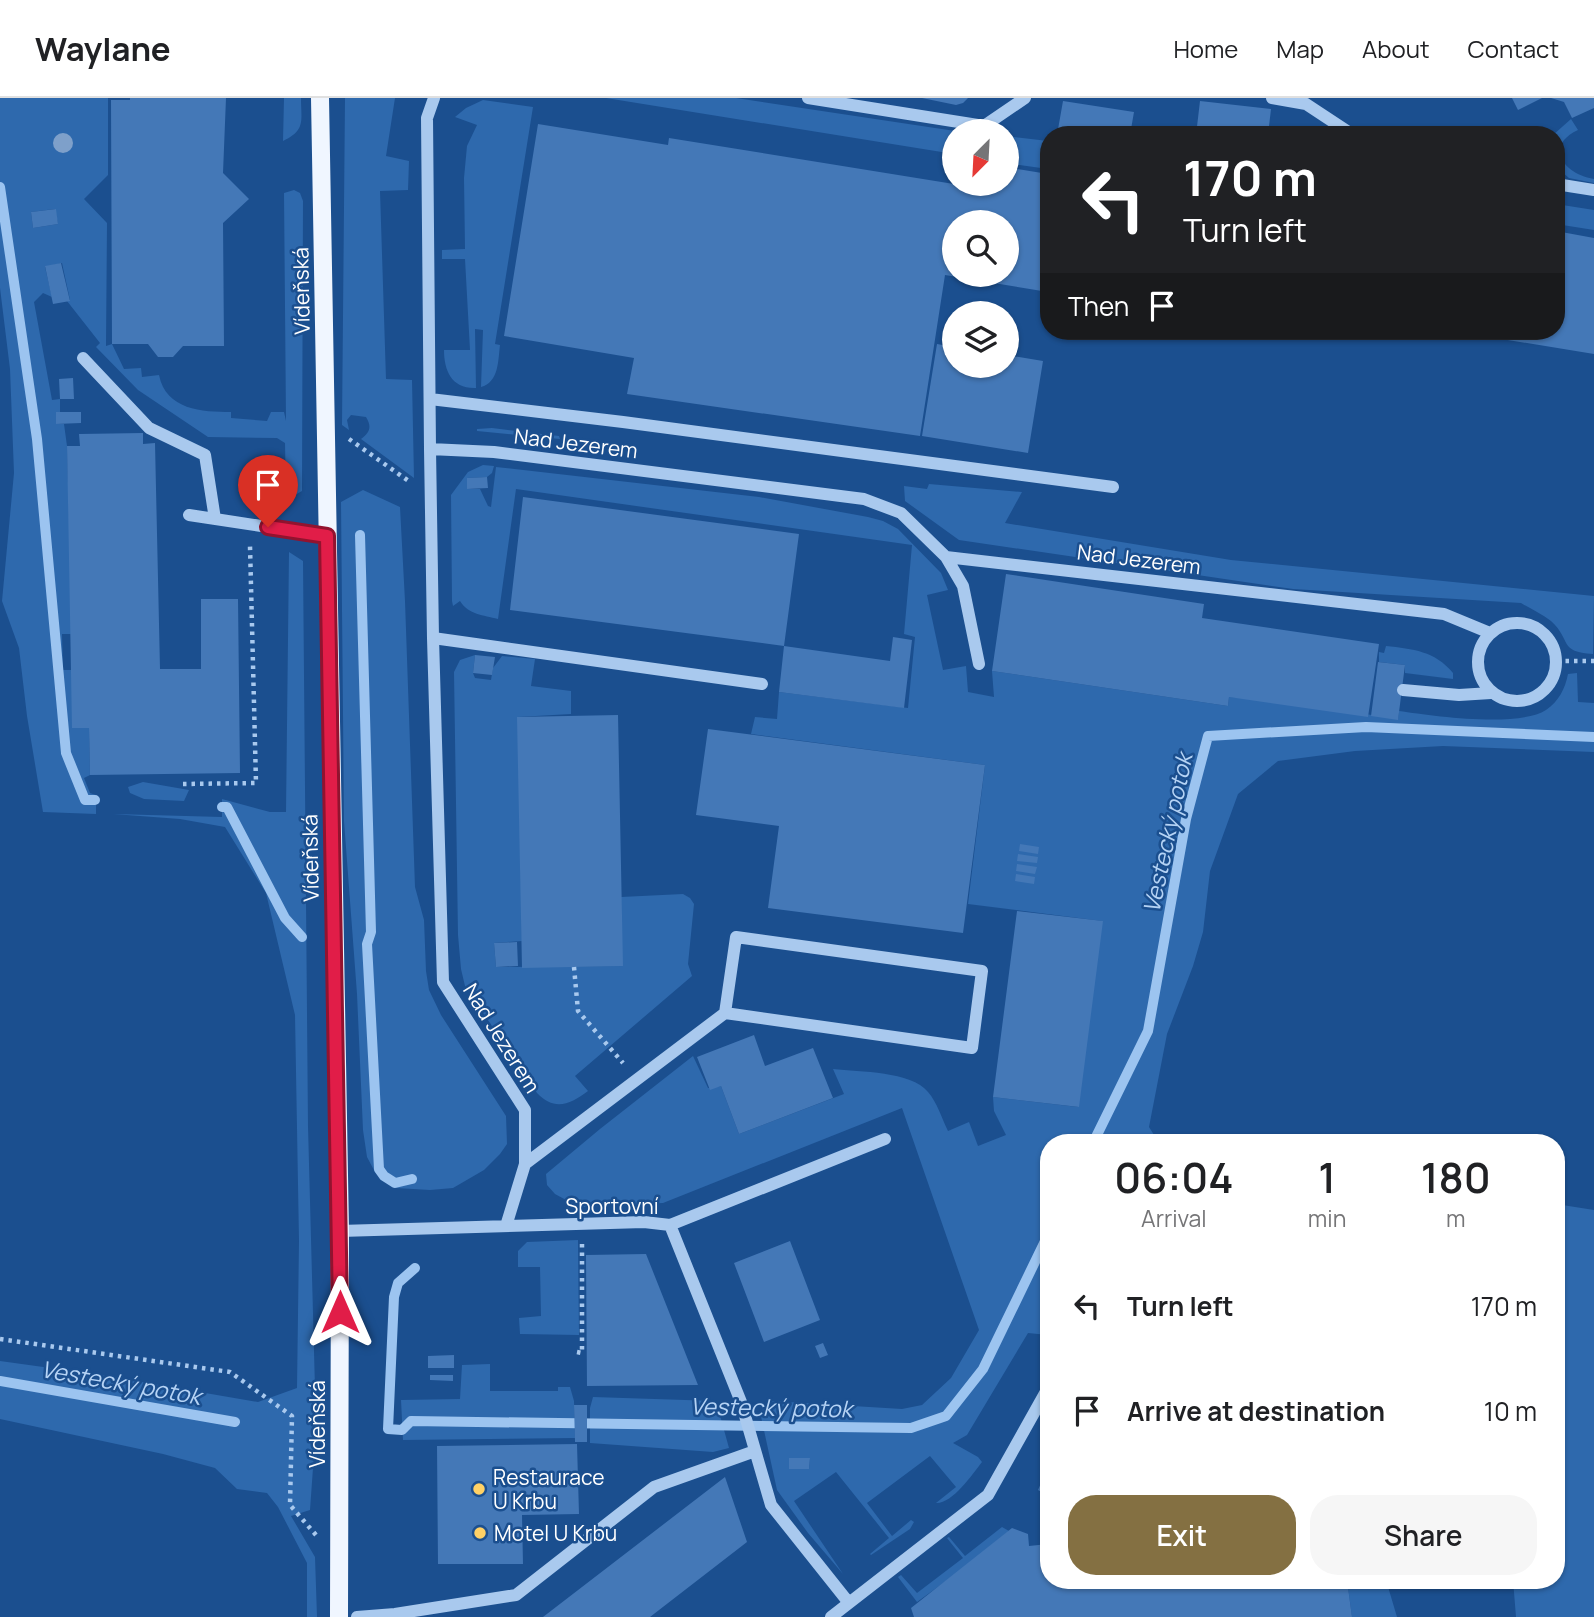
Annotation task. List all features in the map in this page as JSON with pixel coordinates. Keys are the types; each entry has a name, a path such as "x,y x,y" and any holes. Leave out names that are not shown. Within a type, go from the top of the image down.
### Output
{"main road":[{"name":"Vídeňská","path":"320,98 340,1231 339,1617"}],"street":[{"path":"430,449 427,118 434,98"},
{"path":"808,98 984,126 1025,98"},
{"path":"1272,98 1306,104 1339,126"},
{"path":"1565,185 1594,190"},
{"path":"83,358 149,428 205,455 215,519"},
{"path":"430,399 1113,486"},
{"name":"Nad Jezerem","path":"506,1226 525,1164 525,1110 443,982 430,449 494,452 863,499 901,513 946,557 1444,614 1490,633"},
{"path":"189,515 327,536"},
{"path":"946,557 963,586 979,664"},
{"path":"1514,623 1527,624 1548,637 1557,661 1550,685 1541,694 1530,700 1516,702 1503,700 1491,693 1478,670 1478,656 1490,633 1514,623"},
{"path":"433,638 762,684"},
{"path":"1403,690 1459,695 1491,693"},
{"path":"525,1164 725,1013 736,937 982,971 972,1048 725,1013"},
{"path":"670,1226 885,1139"},
{"name":"Sportovní","path":"340,1231 644,1222 670,1226 741,1402 771,1505 849,1603"},
{"path":"831,1617 988,1494 1040,1402"},
{"path":"361,1616 396,1614 516,1595 654,1487 755,1451"}],"path":[{"path":"326,422 430,497"},
{"path":"183,784 256,783 250,524"},
{"path":"1557,661 1594,661"},
{"path":"574,967 578,1011 638,1079"},
{"path":"577,1352 582,1353 582,1224"},
{"path":"0,1339 230,1371 292,1416 290,1506 340,1562"}],"shaded area":[{"path":"0,98 108,98 108,175 84,199 107,223 106,346 112,344 124,369 141,368 142,377 159,375 169,396 187,407 231,412 231,418 267,421 271,412 284,412 286,421 284,193 294,190 300,193 303,201 302,491 295,495 286,497 285,443 277,438 208,437 138,390 96,347 100,343 67,301 70,300 62,263 45,267 52,297 43,293 34,302 52,400 60,399 56,424 64,424 67,446 72,634 62,634 63,670 72,670 89,728 90,775 84,778 90,793 96,795 96,814 43,812 19,648 2,601 14,473 10,369 0,288","holes":["55,209 58,224 33,228 31,212"]},
{"path":"284,98 301,98 301,124 296,133 283,141"},
{"path":"345,98 395,98 386,156 409,161 408,190 380,191 386,379 412,380 414,478 361,439 369,429 366,417 351,415 347,420 349,430 342,425"},
{"path":"606,98 736,98 942,129 942,152"},
{"path":"483,100 533,107 495,344 500,345 498,364 491,381 481,387 483,330 475,329 476,388 468,388 451,377 444,350 470,350 465,259 442,259 442,250 465,249 464,178 467,146 477,125 455,117"},
{"path":"1571,119 1578,130 1565,139 1563,126"},
{"path":"1019,138 1040,140 1040,168 1019,165"},
{"path":"1565,163 1575,172 1594,179 1594,183 1569,178 1565,175"},
{"path":"1565,205 1594,210 1594,230 1565,225"},
{"path":"492,428 559,436 560,439 477,431"},
{"path":"483,465 494,466 492,473 487,477 467,478 467,489 480,489 491,507 496,467 759,497 883,521 898,529 941,573 948,590 927,595 943,670 966,666 968,692 994,697 992,671 1228,706 1229,697 1267,699 1398,719 1399,711 1496,720 1533,715 1546,710 1561,694 1568,674 1577,673 1578,702 1594,703 1594,752 1443,746 1355,751 1278,761 1238,794 1210,871 1203,932 1193,966 1167,1034 1149,1127 1153,1134 1040,1134 1040,1334 1028,1333 967,1435 953,1443 982,1462 955,1494 936,1503 956,1487 930,1456 867,1503 892,1536 911,1520 914,1522 910,1529 871,1555 889,1538 836,1472 794,1501 843,1574 808,1533 777,1490 760,1412 771,1401 902,1409 922,1405 951,1378 979,1330 902,1108 663,1203 579,1207 555,1194 547,1185 546,1174 693,1056 708,1088 721,1086 739,1134 844,1094 833,1069 898,1076 920,1085 934,1101 948,1131 969,1122 978,1146 1006,1135 994,1111 993,1097 1078,1107 1102,921 968,904 985,765 751,734 755,717 777,719 779,692 908,708 915,637 904,634 912,545 516,489 498,619 472,612 460,601 453,606 451,495 468,472","holes":["789,1458 810,1458 809,1469 789,1469"]},
{"path":"929,484 1022,492 1005,523 1231,560 1594,596 1593,654 1570,648 1551,621 1521,603 1293,589 959,540 905,501 904,486 927,489"},
{"path":"363,490 400,507 415,887 424,920 429,990 441,1015 506,1116 507,1144 500,1154 484,1170 453,1188 396,1188 375,1172 367,1157 363,1130 357,994 344,821 341,502"},
{"path":"289,552 303,561 308,1126 316,1426 310,1510 291,1516 315,1557 317,1617 307,1617 307,1563 278,1507 267,1493 237,1489 215,1468 0,1419 0,1361 258,1402 297,1388 299,1241 295,1015 266,893 225,827 180,819 113,814 222,817 222,799 270,812 286,812"},
{"path":"1386,646 1414,650 1431,656 1453,673 1453,679 1405,673 1405,665 1379,662 1379,652 1384,653"},
{"path":"475,655 475,678 491,680 493,668 502,656 535,659 531,686 571,691 571,714 518,717 522,941 494,943 496,967 622,966 621,897 683,894 694,904 688,964 692,976 575,1076 588,1091 568,1103 556,1104 543,1099 537,1093 465,986 461,969 458,935 454,672 460,660"},
{"path":"143,782 189,790 184,801 144,799 130,793 128,787"},
{"path":"1565,1205 1594,1210 1594,1617 1516,1617 1514,1589 1565,1589"},
{"path":"578,1240 579,1335 520,1334 519,1318 541,1316 540,1267 518,1267 518,1251 527,1242"},
{"path":"490,1364 490,1391 558,1391 558,1387 570,1387 574,1401 575,1438 403,1440 401,1400 460,1399 462,1365"},
{"path":"593,1397 716,1401 729,1448 713,1452 590,1443 590,1408"},
{"path":"1002,1527 1009,1531 917,1602 898,1577 901,1575 917,1593 963,1558 947,1538 949,1537 965,1556"},
{"path":"1348,1589 1389,1589 1397,1617 1352,1617"}],"building":[{"path":"226,98 223,173 249,199 223,223 224,346 183,346 173,357 158,357 148,344 112,344 111,100"},
{"path":"922,98 968,98 956,105"},
{"path":"1512,98 1542,98 1518,110"},
{"path":"1551,98 1594,98 1594,108 1572,118 1564,102"},
{"path":"1063,101 1134,112 1132,126 1059,126"},
{"path":"1200,101 1271,109 1269,126 1197,126"},
{"path":"538,124 668,145 669,138 942,182 942,196 1019,196 1019,169 1040,173 1040,291 1018,287 1019,210 942,210 943,287 920,436 627,394 634,358 504,336"},
{"path":"56,209 58,224 33,228 31,212"},
{"path":"1565,233 1594,238 1594,354 1508,340 1565,340"},
{"path":"61,263 70,301 53,304 45,266"},
{"path":"937,344 942,345 942,378 1019,378 1019,357 1043,361 1028,453 922,436"},
{"path":"73,378 74,399 60,399 59,379"},
{"path":"56,412 81,412 81,423 56,424"},
{"path":"143,433 143,444 155,443 160,669 201,669 201,599 238,599 240,773 90,775 89,728 72,728 67,446 80,446 79,434"},
{"path":"487,477 488,488 467,489 467,478"},
{"path":"523,497 799,534 784,646 510,610"},
{"path":"1006,574 1204,604 1202,618 1379,644 1368,717 1229,697 1228,706 992,671"},
{"path":"893,637 912,640 904,708 779,692 784,646 890,661"},
{"path":"475,655 495,657 492,675 473,673"},
{"path":"1378,662 1405,665 1398,720 1371,716"},
{"path":"618,715 623,966 522,968 517,717"},
{"path":"708,729 985,765 963,933 768,908 779,826 696,815"},
{"path":"1020,844 1039,847 1038,854 1019,851"},
{"path":"1018,854 1038,857 1037,863 1017,861"},
{"path":"1017,864 1037,867 1035,874 1016,871"},
{"path":"1016,874 1035,877 1034,884 1015,881"},
{"path":"1017,911 1103,921 1079,1107 993,1097"},
{"path":"517,942 518,966 496,967 494,943"},
{"path":"754,1035 765,1066 813,1048 833,1098 739,1134 721,1086 710,1090 697,1057"},
{"path":"790,1241 820,1320 764,1342 734,1263"},
{"path":"646,1254 698,1385 587,1386 586,1255"},
{"path":"823,1343 828,1355 820,1358 815,1346"},
{"path":"454,1355 454,1368 428,1368 428,1356"},
{"path":"430,1375 453,1375 453,1381 430,1380"},
{"path":"574,1405 587,1405 587,1442 575,1442"},
{"path":"577,1444 579,1514 522,1515 523,1564 438,1564 437,1446"},
{"path":"789,1458 810,1458 809,1469 789,1469"},
{"path":"725,1477 747,1542 650,1617 543,1617"},
{"path":"1012,1528 1028,1534 1029,1546 1040,1545 1040,1589 1348,1589 1352,1617 914,1617 911,1608"}],"waterway":[{"path":"0,187 37,439 66,753 85,800 95,800"},
{"path":"360,535 371,932 367,944 379,1169 395,1183 412,1179"},
{"name":"Vestecký potok","path":"1097,1134 1148,1031 1186,819 1208,736 1366,727 1594,737"},
{"path":"222,807 227,807 285,918 302,937"},
{"name":"Vestecký potok","path":"415,1268 398,1283 394,1297 388,1429 402,1430 411,1421 911,1428 946,1416 983,1369 1040,1251"},
{"name":"Vestecký potok","path":"0,1381 235,1422"}],"place":[{"name":"Restaurace U Krbu","path":"479,1489"},
{"name":"Motel U Krbu","path":"480,1533"}],"route":[{"path":"268,527 327,536 340,1312"}]}
